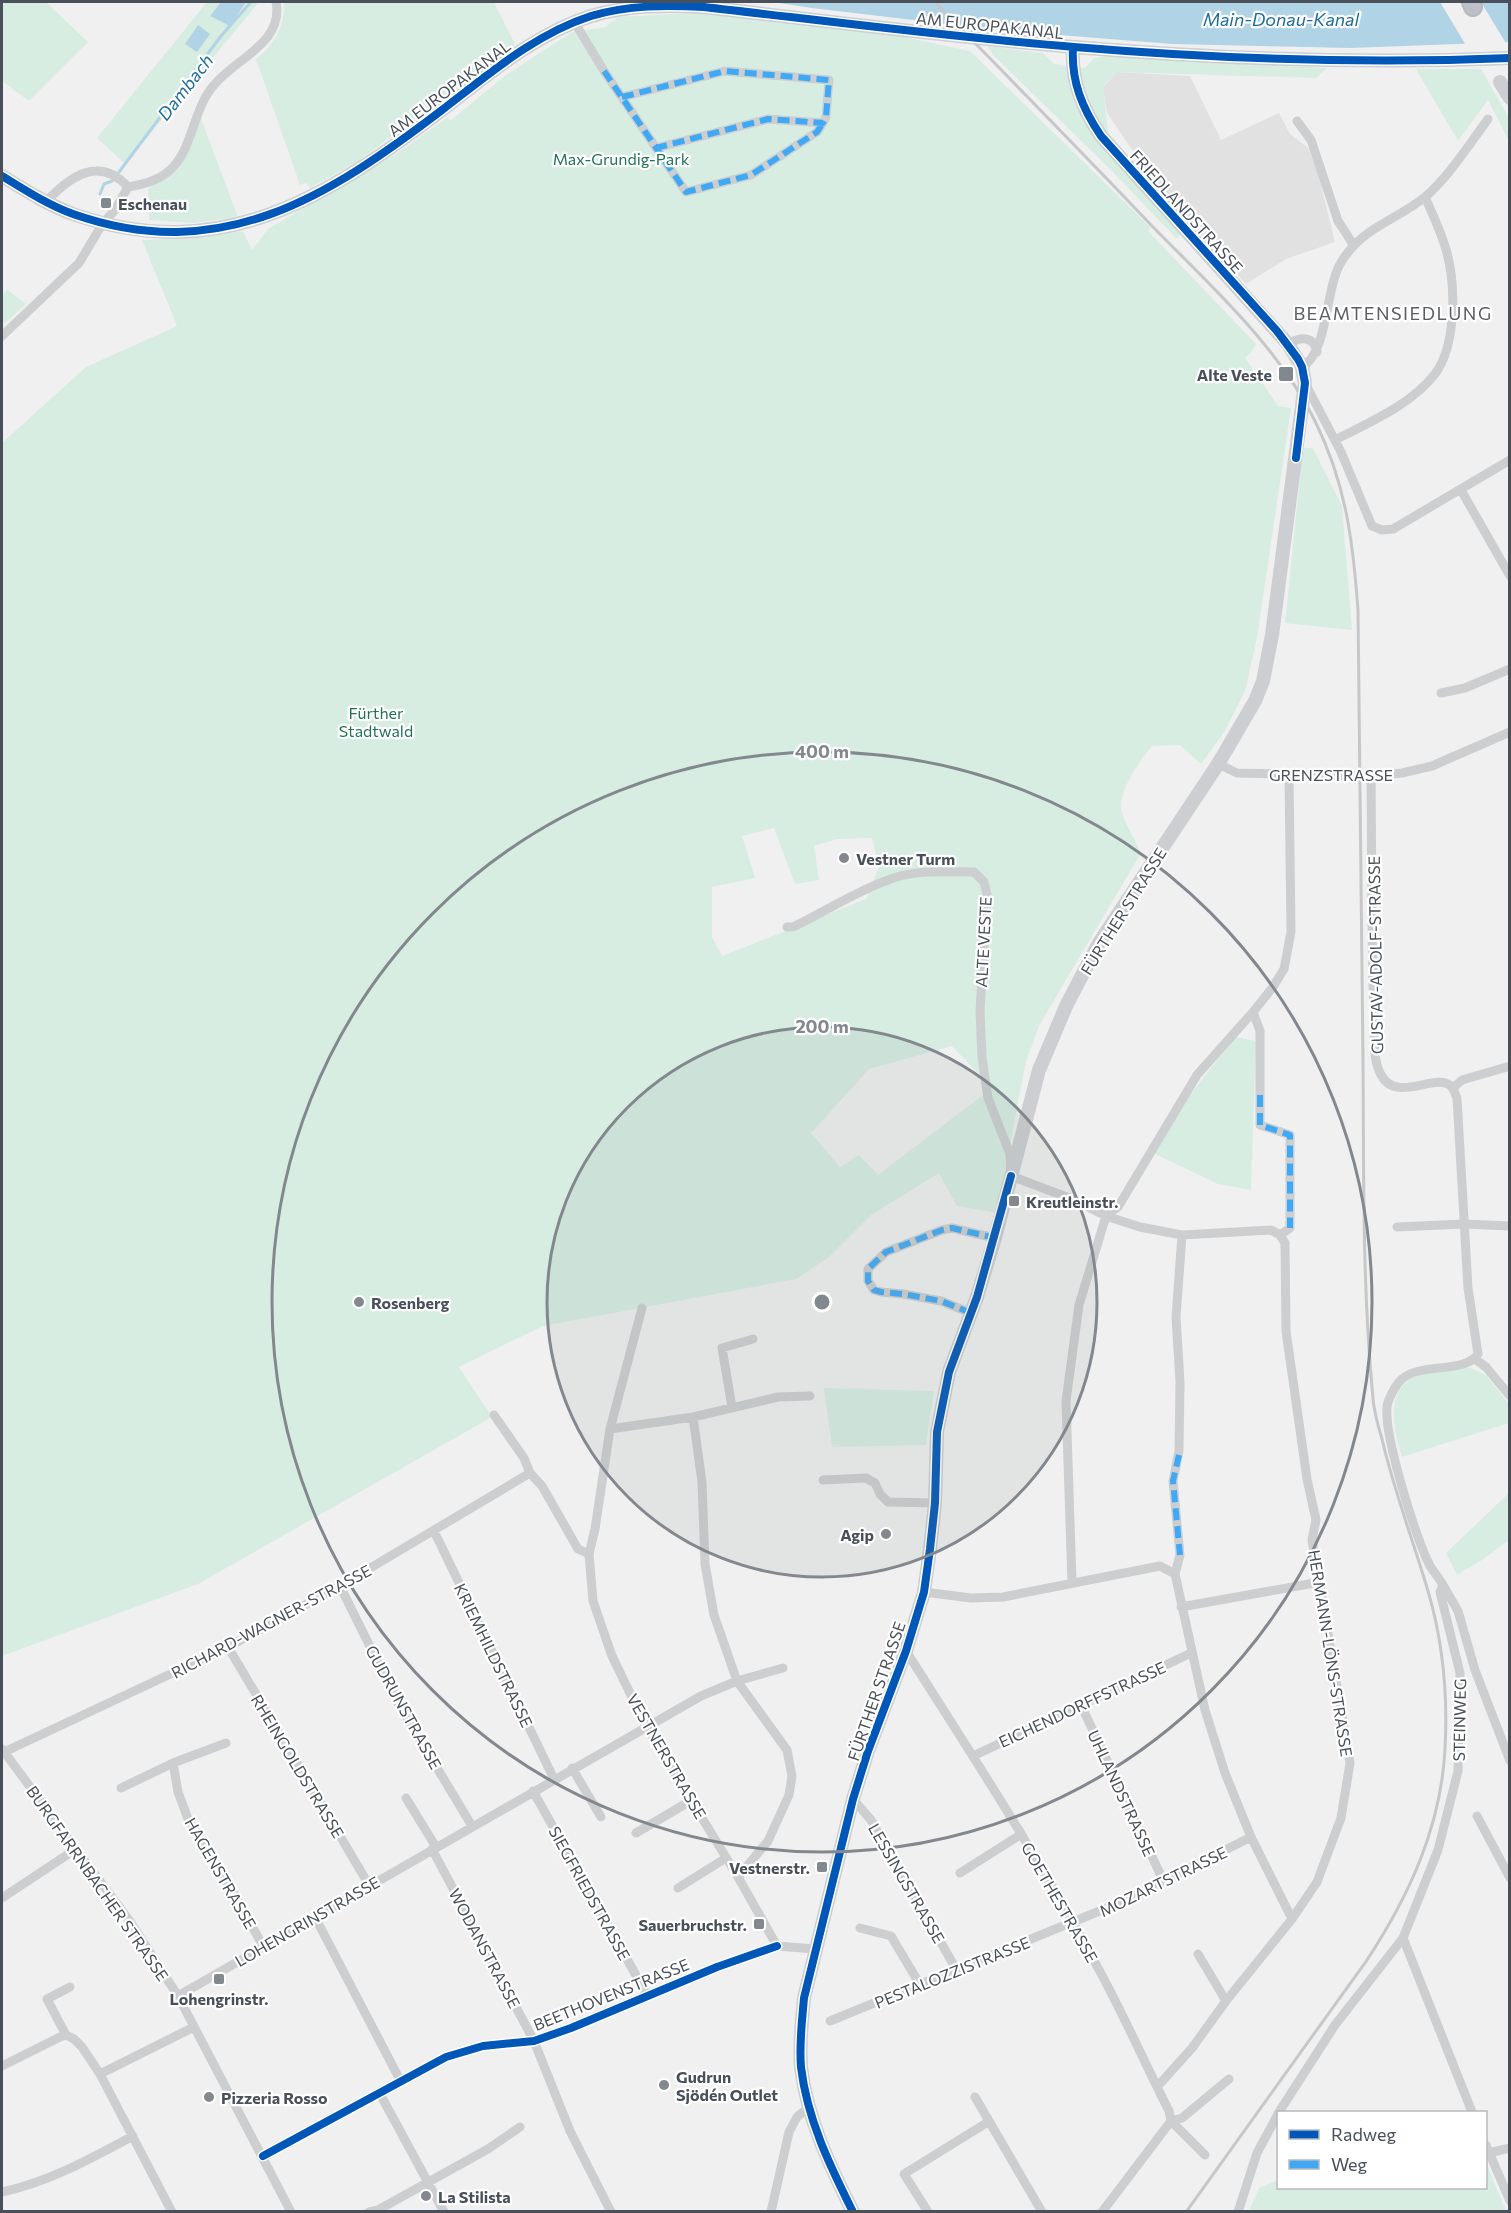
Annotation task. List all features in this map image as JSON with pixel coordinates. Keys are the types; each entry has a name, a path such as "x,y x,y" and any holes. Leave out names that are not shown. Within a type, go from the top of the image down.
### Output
{"main road":[{"name":"AM EUROPAKANAL","path":"2,176 46,202 72,214 140,232 174,233 233,226 269,215 314,196 356,171 397,144 520,51 591,16 630,8 665,5 704,7 1073,47 1259,59 1360,61 1509,58"},
{"name":"FRIEDLANDSTRASSE","path":"1073,47 1073,75 1080,101 1101,136 1288,344 1302,367 1305,383"},
{"path":"1500,82 1509,98"},
{"name":"FÜRTHER STRASSE","path":"853,2211 830,2166 808,2108 801,2066 804,1998 853,1799 872,1739 906,1651 924,1592 935,1503 937,1432 949,1372 995,1238 1040,1070 1067,1004 1100,943 1218,764 1256,701 1263,681 1272,635 1305,383"}],"street":[{"path":"2,336 79,263 102,223 115,210 128,187 160,179 175,166 211,87 225,72 264,43 274,28 278,12 276,2"},
{"path":"575,23 622,97 686,192 751,175 816,132 826,117 830,80 725,71 622,97"},
{"path":"656,148 768,119 823,123"},
{"path":"1302,367 1310,362 1317,352 1335,275 1353,244 1425,197 1446,174 1488,119"},
{"path":"1297,121 1311,140 1338,221 1353,244"},
{"path":"46,202 65,184 93,171 108,172 122,180 128,187"},
{"path":"1335,440 1386,414 1411,396 1434,374 1446,352 1452,318 1453,282 1448,254 1425,197"},
{"path":"1288,344 1314,334 1324,321"},
{"path":"1306,338 1314,342 1317,352"},
{"name":"FRIEDLANDSTRASSE","path":"1305,383 1335,440 1372,526 1382,530 1393,529 1461,490"},
{"path":"1509,460 1461,490 1509,576"},
{"path":"1442,693 1465,688 1509,669"},
{"name":"GRENZSTRASSE","path":"1218,764 1237,773 1371,776 1402,773 1432,766 1509,732"},
{"path":"1072,1583 1065,1401 1079,1305 1106,1216 1118,1207 1197,1075 1253,1012 1284,969 1291,933 1289,775"},
{"name":"GUSTAV-ADOLF-STRASSE","path":"1371,776 1373,995 1376,1056 1380,1074 1388,1083 1400,1089 1441,1083 1453,1088"},
{"name":"ALTE VESTE","path":"787,927 794,927 900,876 927,872 974,872 984,882 987,894 980,1012 982,1057 988,1098 1010,1154 1011,1176"},
{"path":"1011,1176 1072,1199 1106,1216 1140,1227 1182,1235 1271,1230 1280,1234 1290,1228 1290,1135 1260,1125 1262,1069 1260,1031 1253,1012"},
{"path":"1509,1066 1462,1080 1453,1088 1456,1098 1468,1288 1476,1356 1509,1396"},
{"path":"1397,1227 1464,1224 1509,1226"},
{"path":"971,1313 941,1301 903,1294 880,1293 874,1290 868,1281 868,1269 886,1252 942,1230 952,1228 995,1238"},
{"name":"HERMANN-LÖNS-STRASSE","path":"1157,2087 1192,2048 1226,2001 1292,1919 1317,1882 1339,1825 1350,1763 1312,1540 1316,1520 1307,1479 1286,1331 1285,1243 1280,1234"},
{"path":"1182,1235 1176,1317 1180,1382 1179,1455 1173,1481 1180,1555 1175,1574 1204,1710 1225,1773 1251,1837 1292,1919"},
{"name":"VESTNERSTRASSE","path":"642,1308 614,1406 610,1429 590,1554 593,1601 612,1656 646,1725 777,1946"},
{"path":"732,1407 722,1348 753,1339"},
{"name":"STEINWEG","path":"1280,2111 1335,2025 1403,1938 1438,1850 1458,1771 1460,1673 1440,1592 1443,1585 1431,1566 1416,1526 1393,1450 1387,1406 1401,1379 1416,1371 1466,1363 1476,1356"},
{"path":"610,1429 693,1417 778,1397 810,1396"},
{"path":"494,1415 524,1458 530,1473 542,1486 578,1549 590,1554"},
{"path":"693,1417 702,1482 707,1574 714,1615 737,1681 787,1750 792,1776 789,1795 768,1841 738,1877"},
{"name":"RICHARD-WAGNER-STRASSE","path":"2,1751 228,1647 340,1586 530,1473"},
{"path":"823,1480 866,1478 875,1483 880,1494 888,1502 935,1503"},
{"name":"KRIEMHILDSTRASSE","path":"434,1531 554,1779"},
{"path":"924,1592 971,1598 1003,1597 1160,1566 1175,1574"},
{"path":"1181,1607 1320,1582"},
{"path":"1443,1585 1458,1611 1475,1670 1509,1761"},
{"name":"GUDRUNSTRASSE","path":"340,1586 398,1703 472,1826"},
{"name":"RHEINGOLDSTRASSE","path":"228,1647 369,1885"},
{"name":"GOETHESTRASSE","path":"906,1651 973,1756 1074,1923 1170,2111 1171,2121 1205,2155"},
{"name":"EICHENDORFFSTRASSE","path":"973,1756 1191,1653"},
{"name":"LOHENGRINSTRASSE","path":"178,1996 646,1725 701,1696 737,1681 783,1668"},
{"path":"1460,1673 1475,1670"},
{"name":"UHLANDSTRASSE","path":"1081,1705 1163,1880"},
{"path":"121,1788 173,1763 226,1743"},
{"name":"BURGFARRNBACHER STRASSE","path":"2,1751 131,1923 178,1996 291,2211"},
{"name":"HAGENSTRASSE","path":"173,1763 178,1792 188,1819 263,1946"},
{"path":"572,1768 601,1817"},
{"name":"SIEGFRIEDSTRASSE","path":"533,1791 647,1995"},
{"path":"406,1798 434,1848"},
{"name":"LESSINGSTRASSE","path":"853,1799 871,1820 956,1970"},
{"path":"636,1833 692,1800"},
{"path":"1477,1816 1509,1878"},
{"path":"960,1873 1020,1834"},
{"name":"MOZARTSTRASSE","path":"1074,1923 1124,1901 1251,1837"},
{"name":"WODANSTRASSE","path":"434,1848 534,2041 570,2131 611,2211"},
{"path":"2,1898 76,1849"},
{"path":"678,1888 726,1858"},
{"path":"315,1917 400,2080"},
{"name":"PESTALOZZISTRASSE","path":"830,2021 919,1983 1074,1923"},
{"path":"860,1928 891,1936 919,1983"},
{"path":"1403,1938 1472,2111"},
{"name":"BEETHOVENSTRASSE","path":"262,2156 446,2057 483,2046 534,2041 571,2028 717,1967 777,1946 815,1949"},
{"path":"1198,1954 1226,2001"},
{"path":"70,1986 47,1999 66,2035 74,2038 82,2047 100,2074 172,2211"},
{"path":"100,2074 194,2027"},
{"path":"2,2066 66,2035"},
{"path":"1102,2211 1171,2121 1182,2118 1229,2079"},
{"path":"379,2092 444,2211"},
{"path":"975,2097 1042,2211"},
{"path":"771,2211 789,2132 797,2117 808,2108"},
{"name":"STEINWEG","path":"1238,2211 1257,2153 1277,2117"},
{"path":"928,2211 904,2174 988,2122"},
{"path":"369,2211 378,2210 428,2183 488,2149 520,2127"},
{"path":"2,2192 36,2183 78,2166 132,2136"},
{"path":"1509,2148 1487,2149 1509,2201"}],"shaded area":[{"path":"1116,72 1190,76 1221,140 1279,113 1290,134 1308,148 1317,169 1335,242 1286,259 1246,284 1158,188 1107,113 1103,88"}],"green space":[{"path":"2,2 46,2 88,42 29,101 2,81"},
{"path":"207,2 221,2 210,16 230,26 246,2 259,2 125,164 97,138"},
{"path":"284,2 494,2 515,44 357,162 310,188 306,183 300,185 256,59 269,47 281,27"},
{"name":"Fürther Stadtwald","path":"693,13 905,34 908,38 970,51 1151,228 1148,231 1256,344 1245,358 1278,406 1291,408 1257,638 1245,691 1225,731 1201,764 1180,745 1152,746 1136,767 1127,784 1121,801 1121,809 1141,853 1040,1024 1026,1061 997,1213 957,1206 939,1173 871,1215 829,1257 796,1279 543,1326 459,1367 492,1417 198,1584 2,1656 2,443 86,367 177,326 142,240 196,238 243,231 252,250 268,229 399,152 448,117 450,121 506,75 572,32 605,27 618,17","holes":["774,828 795,884 819,880 814,846 837,839 872,838 879,867 866,899 722,956 712,937 712,887 755,878 742,836","952,1046 992,1088 878,1175 859,1155 840,1167 811,1133 869,1069"]},
{"path":"987,46 1043,53 1054,64 1085,68 1094,58 1110,56 1327,68 1316,78 1116,72 1103,87 1111,157 1181,234 1176,238 1111,170 993,55"},
{"path":"1416,69 1481,69 1509,118 1509,141 1488,100 1458,141"},
{"path":"200,116 238,217 194,223 149,220 148,189 180,166"},
{"path":"7,289 26,304 5,323 2,320 2,296"},
{"path":"1303,448 1313,448 1342,506 1352,630 1285,623"},
{"path":"1235,1037 1256,1041 1251,1190 1218,1184 1155,1154 1181,1107"},
{"path":"1468,1367 1486,1375 1509,1404 1509,1423 1402,1457 1394,1423 1395,1400 1400,1390 1407,1382 1418,1376"},
{"path":"824,1388 934,1391 926,1445 832,1447"},
{"path":"1509,1493 1509,1540 1457,1575 1446,1553"},
{"path":"1487,2165 1506,2211 1249,2211 1259,2188 1277,2180 1277,2189 1487,2189"}],"water":[{"path":"221,2 246,2 230,26 210,16"},
{"name":"Main-Donau-Kanal","path":"773,2 1509,2 1509,42 1351,48 1172,44 997,30"},
{"path":"198,25 210,34 197,52 185,44"}],"pier":[{"path":"1440,2 1481,2 1507,45 1467,47"}],"waterway":[{"name":"Dambach","path":"119,172 221,36 251,2"},
{"name":"Dambach","path":"100,194 104,184 112,181"}],"railway":[{"path":"935,2 1242,318 1282,367 1300,393 1326,444 1341,490 1354,560 1358,610 1364,1229 1369,1356 1376,1419 1428,1591 1437,1630 1446,1709 1445,1749 1442,1778 1430,1833 1409,1886 1396,1911 1367,1960 1186,2212"}],"marked path":[{"path":"604,71 686,192 751,175 817,132 823,123"},
{"path":"622,97 725,71 829,80 826,117 823,123 768,119 656,148"},
{"path":"1260,1095 1260,1125 1290,1135 1290,1228"},
{"path":"971,1313 941,1301 874,1290 868,1281 868,1269 886,1252 942,1230 952,1228 995,1238"},
{"path":"1179,1455 1173,1481 1180,1555"}],"cycle path":[{"path":"2,176 37,197 73,214 127,228 177,232 225,227 270,214 314,195 357,170 399,142 513,56 551,33 605,12 647,7 704,7 981,38 1183,55 1346,60 1510,58"},
{"path":"1073,47 1074,71 1079,94 1101,136 1277,331 1298,359 1305,383 1296,458"},
{"path":"853,2212 821,2142 808,2105 800,2050 804,1998 853,1799 868,1751 906,1651 924,1592 935,1503 937,1432 949,1372 977,1297 1011,1176"},
{"path":"263,2156 446,2057 483,2046 534,2041 571,2028 717,1967 777,1946"}],"place":[{"name":"Eschenau","path":"106,203"},
{"name":"Alte Veste","path":"1286,374"},
{"name":"Vestner Turm","path":"844,858"},
{"name":"Kreutleinstr.","path":"1014,1201"},
{"name":"Rosenberg","path":"359,1302"},
{"name":"Agip","path":"886,1534"},
{"name":"Vestnerstr.","path":"822,1867"},
{"name":"Sauerbruchstr.","path":"759,1924"},
{"name":"Lohengrinstr.","path":"219,1979"},
{"name":"Gudrun Sjödén Outlet","path":"664,2085"},
{"name":"Pizzeria Rosso","path":"209,2097"},
{"name":"La Stilista","path":"426,2196"}],"district":[{"name":"BEAMTENSIEDLUNG","path":"1393,313"}],"park label":[{"name":"Max-Grundig-Park","path":"621,158"}]}
